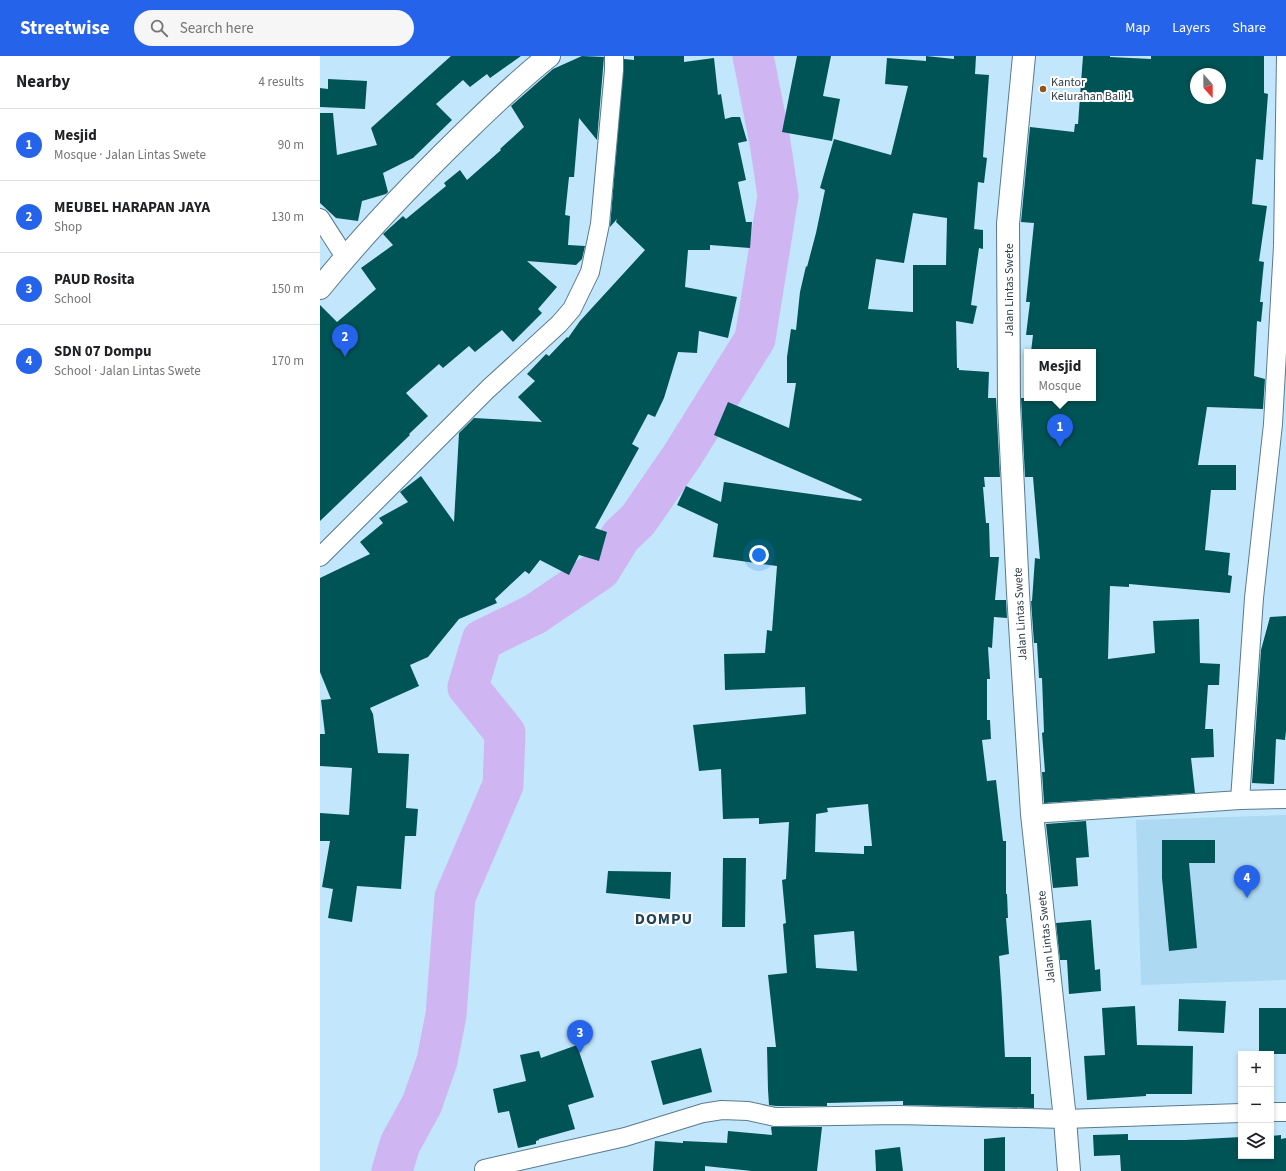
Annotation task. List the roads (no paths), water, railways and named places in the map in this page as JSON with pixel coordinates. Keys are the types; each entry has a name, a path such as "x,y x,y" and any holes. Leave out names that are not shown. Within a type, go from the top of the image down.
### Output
{"street":[{"path":"320,288 345,257 422,174 514,84 549,56"},
{"path":"320,557 488,389 559,324 572,309 590,272 600,224 614,56"},
{"name":"Jalan Lintas Swete","path":"1024,56 1008,224 1009,405 1018,593 1032,814 1065,1119 1069,1171"},
{"path":"1240,800 1254,598 1272,424 1285,246 1286,56"},
{"path":"320,218 345,257"},
{"path":"1032,814 1240,800 1286,799"},
{"path":"484,1169 625,1137 703,1113 722,1110 748,1111 775,1117 897,1115 1065,1119 1238,1113"},
{"path":"1274,1112 1286,1112"}],"waterway":[{"path":"392,1171 400,1144 422,1104 437,1061 446,1015 455,897 503,785 505,733 468,687 482,640 535,614 600,570 621,536 638,520 682,456 755,339 778,196 770,142 753,56"}],"place":[{"name":"Kantor Kelurahan Bali 1","path":"1043,89"},
{"name":"MEUBEL HARAPAN JAYA","path":"345,357"},
{"name":"Mesjid","path":"1060,447"},
{"name":"SDN 07 Dompu","path":"1247,898"},
{"name":"PAUD Rosita","path":"580,1053"}],"district":[{"name":"DOMPU","path":"664,918"}]}
